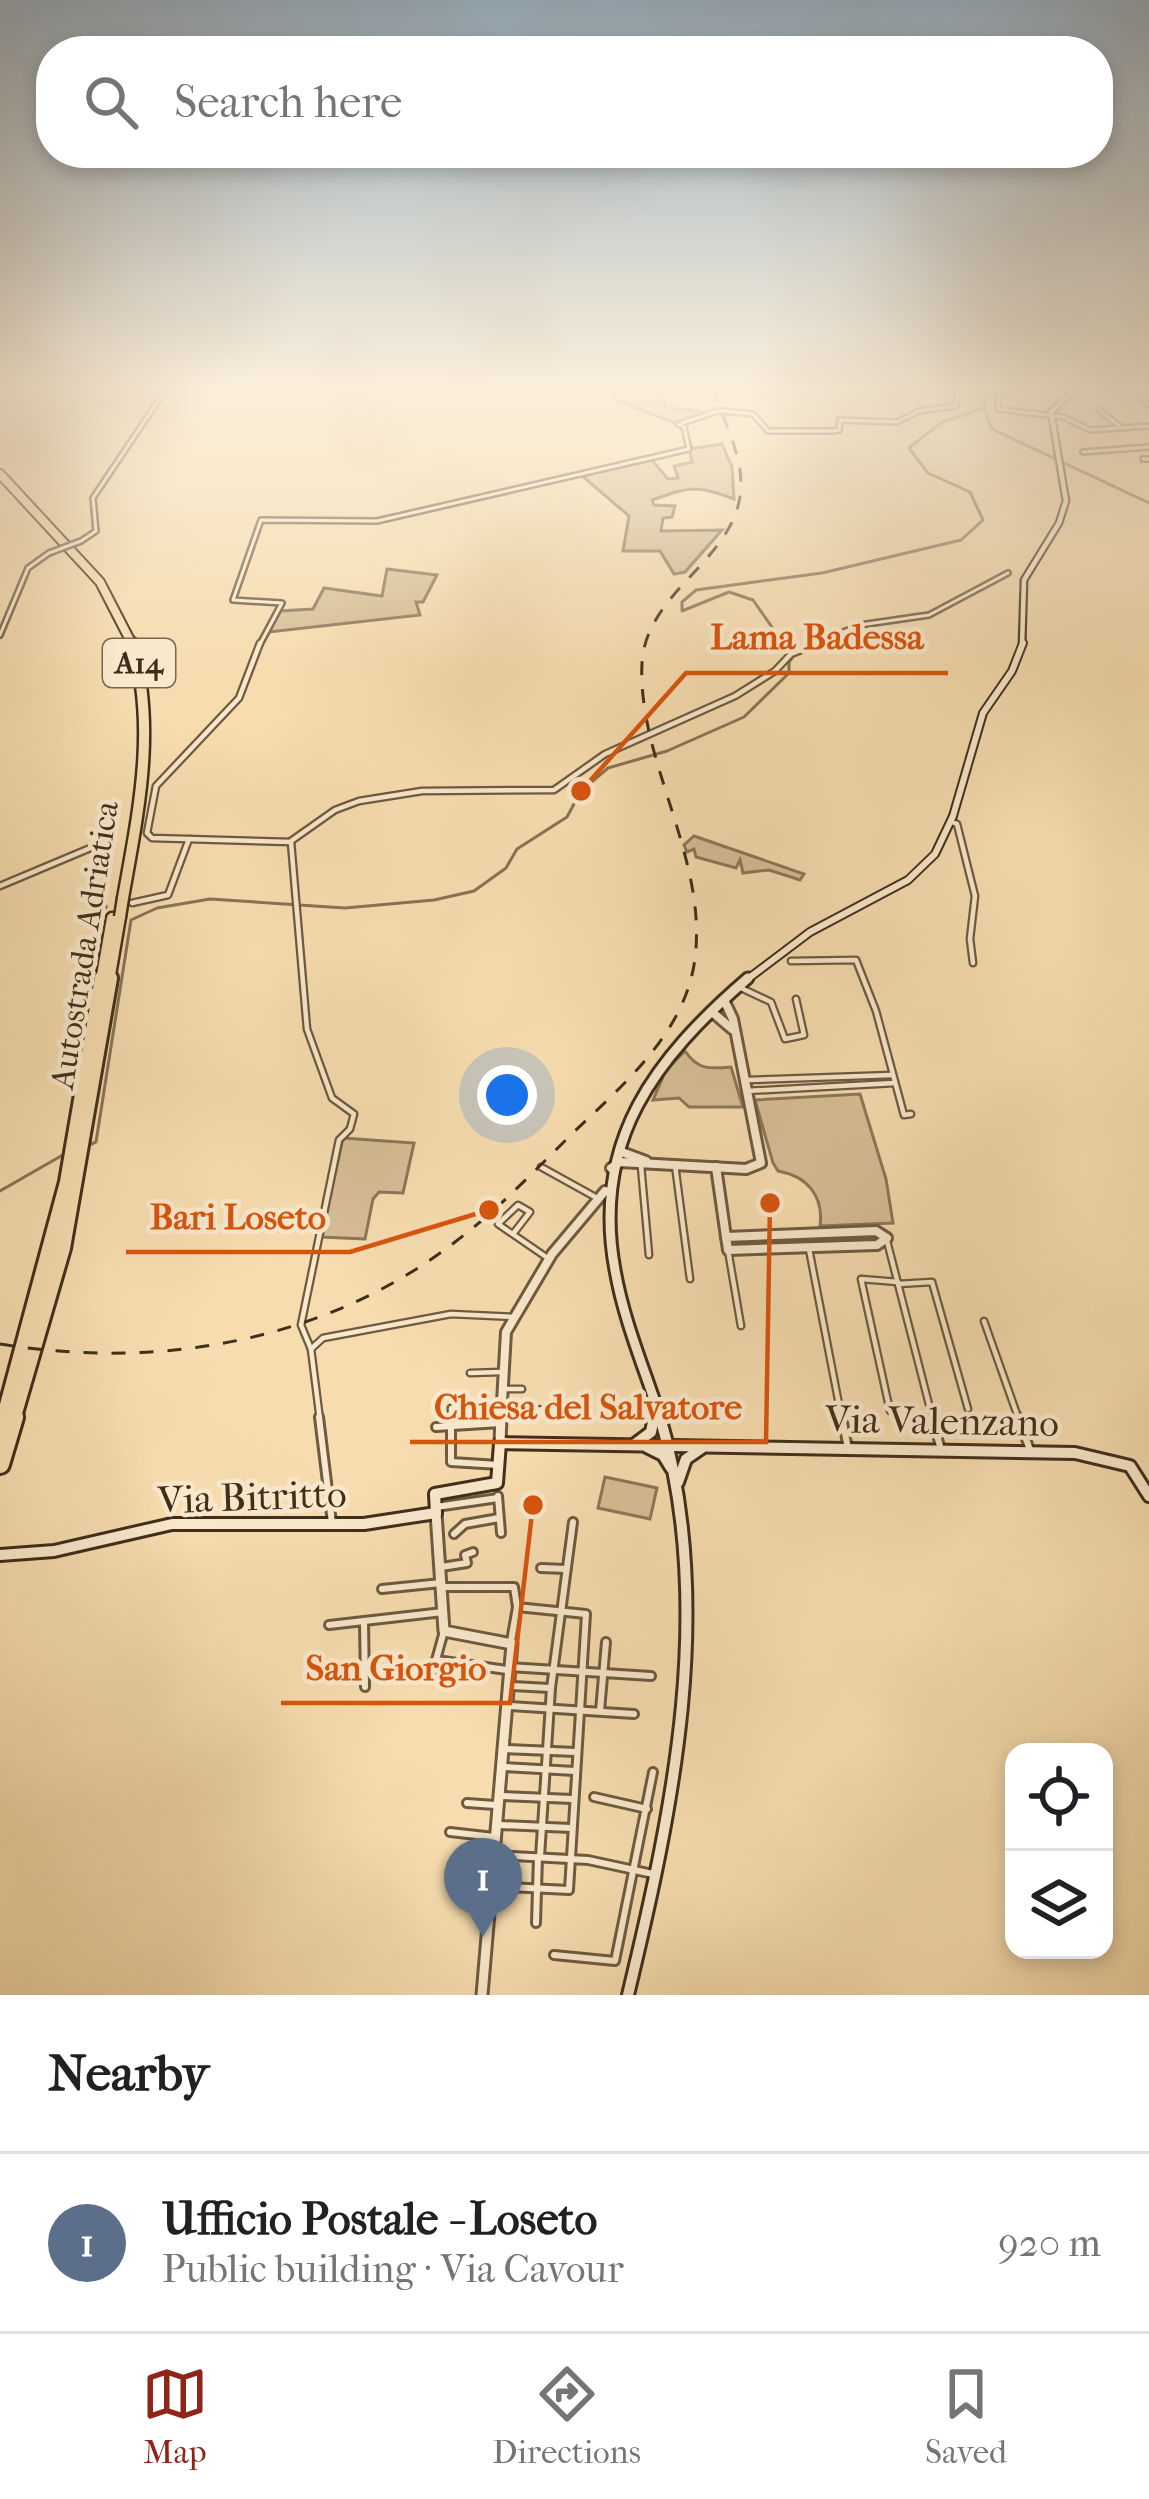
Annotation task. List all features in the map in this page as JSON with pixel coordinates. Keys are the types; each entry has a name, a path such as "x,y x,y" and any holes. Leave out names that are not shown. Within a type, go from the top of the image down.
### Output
{"highway":[{"name":"Autostrada Adriatica","path":"0,1464 53,1288 118,907 140,737 132,664 117,620 94,584 4,482"},
{"name":"Autostrada Adriatica","path":"0,1430 72,1182"}],"main road":[{"path":"628,1995 672,1771 682,1665 685,1533 668,1445 608,1245 601,1194 622,1151 621,1137 651,1079 701,1022 803,935 920,871 952,822 978,725 1011,675 1022,646 1025,574 1065,510 1063,482"},
{"path":"633,1445 651,1432 656,1406"},
{"path":"656,1406 671,1436 706,1446"},
{"path":"498,1491 500,1443"},
{"name":"Via Valenzano","path":"500,1443 1030,1451 1121,1462 1137,1474 1149,1496"},
{"path":"633,1445 663,1455 678,1484"},
{"path":"678,1484 686,1459 706,1446"},
{"name":"Via Bitritto","path":"0,1556 54,1551 172,1524 364,1524 436,1510 436,1494 498,1491"}],"street":[{"path":"0,635 28,568 96,531 93,498 104,482"},
{"path":"546,482 377,521 261,520 233,600 282,603 268,622 239,698 154,789 148,837 291,842 335,810 358,801 422,791 554,790 604,754 735,696 775,671 787,656 860,625 929,615 1008,573"},
{"path":"952,822 957,824 975,896 973,963"},
{"path":"0,886 107,841 94,901 118,907 168,895 189,839"},
{"path":"291,842 307,1030 332,1098 354,1114 350,1129 339,1140 303,1310 302,1334 311,1349 332,1523"},
{"path":"791,961 856,961 904,1115 911,1114"},
{"path":"741,988 771,1003 785,1040 804,1035 796,999"},
{"path":"611,1168 625,1162 758,1166 761,1158 725,1002"},
{"path":"713,1012 729,1020"},
{"path":"701,1022 729,1020"},
{"path":"744,1080 894,1079"},
{"path":"746,1091 894,1079"},
{"path":"622,1151 625,1162"},
{"path":"622,1151 655,1163"},
{"path":"640,1164 649,1256"},
{"path":"675,1164 690,1279"},
{"path":"500,1443 506,1332 549,1259 601,1194 541,1167"},
{"path":"716,1167 741,1326"},
{"path":"512,1234 530,1212 518,1205 498,1224 512,1234 549,1259"},
{"path":"508,1214 522,1223"},
{"path":"726,1237 876,1231 887,1238 941,1450"},
{"path":"728,1250 880,1245 887,1238"},
{"path":"808,1247 848,1449"},
{"path":"890,1411 862,1279 932,1282 968,1409"},
{"path":"311,1349 323,1338 452,1314 514,1317"},
{"path":"984,1321 1000,1372 1008,1378 1030,1451"},
{"path":"470,1373 503,1372"},
{"path":"502,1389 522,1389"},
{"path":"499,1465 451,1462 451,1408 572,1410"},
{"path":"436,1427 501,1423"},
{"path":"498,1491 501,1533"},
{"path":"431,1678 444,1631 436,1510"},
{"path":"454,1534 465,1524 499,1518"},
{"path":"536,1923 551,1688 573,1522"},
{"path":"440,1567 466,1563 466,1555 473,1552"},
{"path":"542,1568 566,1569"},
{"path":"382,1589 514,1587 517,1607 498,1767 482,1995"},
{"path":"542,1610 544,1596"},
{"path":"490,1886 568,1890 586,1614 517,1607"},
{"path":"329,1624 443,1612"},
{"path":"364,1621 365,1687"},
{"path":"444,1631 511,1641"},
{"path":"600,1711 606,1642"},
{"path":"436,1660 651,1676"},
{"path":"507,1685 551,1688"},
{"path":"505,1706 634,1714"},
{"path":"500,1748 576,1752"},
{"path":"498,1767 574,1771"},
{"path":"554,1955 615,1961 653,1772"},
{"path":"594,1797 647,1808"},
{"path":"467,1803 572,1799"},
{"path":"450,1832 572,1828"},
{"path":"493,1856 570,1858 653,1874"}],"shaded area":[{"path":"589,482 733,482 734,499 693,489 652,500 654,505 675,506 672,517 663,518 661,531 722,530 685,572 674,574 660,551 623,551 629,516"},
{"path":"387,569 437,575 423,602 416,602 420,615 269,632 280,611 313,609 324,588 382,596"},
{"path":"694,836 804,874 800,880 769,870 743,873 740,860 736,868 696,857 694,849 687,852 684,845"},
{"path":"685,1051 705,1067 731,1067 743,1107 689,1107 679,1098 653,1100 666,1070"},
{"path":"860,1094 886,1179 893,1223 820,1226 819,1205 811,1189 797,1177 778,1171 773,1163 755,1100"},
{"path":"343,1138 414,1143 403,1193 379,1192 373,1199 365,1239 321,1237"},
{"path":"605,1477 657,1488 650,1519 598,1508"}],"waterway":[{"path":"89,1145 96,1142 131,920 157,908 210,899 345,908 434,900 474,891 506,868 517,849 567,817 581,791 608,768 667,751 744,717 789,673 789,662 801,646 774,630 753,600 729,592 682,611 682,602 696,590 822,573 961,540 983,520 970,492 948,482"},
{"path":"1105,482 1149,503"},
{"path":"0,1191 68,1152"}],"railway":[{"path":"0,1344 60,1351 180,1350 296,1325 351,1304 405,1276 487,1216 648,1057 687,990 696,927 684,850 650,737 642,663 647,637 659,614 726,533 737,510 741,482"}],"place":[{"name":"Lama Badessa","path":"581,791"},
{"name":"Chiesa del Salvatore","path":"770,1203"},
{"name":"Bari Loseto","path":"489,1210"},
{"name":"San Giorgio","path":"533,1505"},
{"name":"Ufficio Postale - Loseto","path":"483,1937"}]}
